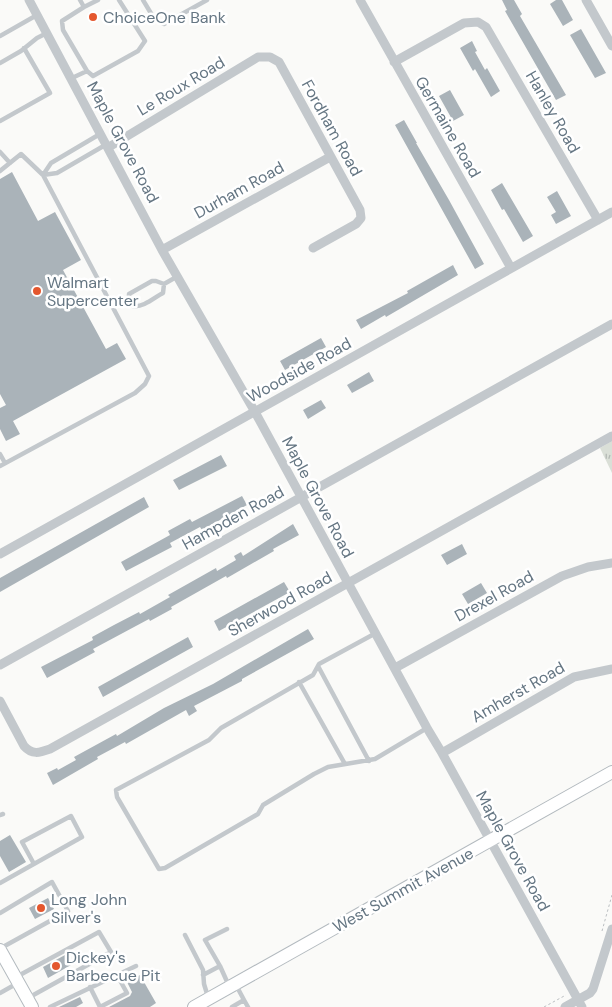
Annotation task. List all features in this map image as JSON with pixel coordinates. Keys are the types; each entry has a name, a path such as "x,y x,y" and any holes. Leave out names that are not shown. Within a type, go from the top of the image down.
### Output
{"street":[{"name":"Maple Grove Road","path":"29,0 162,250 255,412 427,728 580,1003"},
{"name":"Germaine Road","path":"360,0 511,268"},
{"path":"586,0 612,46"},
{"name":"Hanley Road","path":"394,62 464,23 478,22 486,27 598,220"},
{"name":"Le Roux Road","path":"108,146 258,57 270,57"},
{"name":"Fordham Road","path":"270,57 279,62 360,210 361,218 356,224 313,248"},
{"name":"Durham Road","path":"162,250 330,157"},
{"name":"Woodside Road","path":"0,554 612,212"},
{"name":"Hampden Road","path":"0,665 612,324"},
{"name":"Sherwood Road","path":"4,716 29,751 42,753 612,436"},
{"name":"Drexel Road","path":"395,668 562,576 588,567 612,563"},
{"name":"Amherst Road","path":"442,753 574,677 612,669"},
{"path":"0,701 4,716"},
{"name":"West Summit Avenue","path":"194,1007 612,772"},
{"path":"565,1007 580,1003 593,990 612,929"},
{"path":"2,956 17,980 28,1004"}],"lane":[{"path":"80,0 84,7"},
{"path":"98,0 62,21 63,30 87,71 93,76 138,51 144,41 119,0"},
{"path":"143,0 155,20 164,24 207,0"},
{"path":"0,36 37,15"},
{"path":"0,63 36,38 47,33"},
{"path":"0,121 50,93 24,48"},
{"path":"72,78 87,71"},
{"path":"43,174 51,163 101,134"},
{"path":"43,174 56,173 108,146"},
{"path":"0,152 10,163"},
{"path":"0,170 21,154 43,174 148,376 145,384 135,393 0,466"},
{"path":"164,284 178,276"},
{"path":"152,281 164,284 164,293 142,305 133,306 129,294 152,281"},
{"path":"0,454 5,463"},
{"path":"376,633 319,664 313,674 221,728 209,740 116,790 117,797 159,869 165,868 258,814 263,804 314,774 328,767 375,759 427,728"},
{"path":"318,666 369,761"},
{"path":"299,682 344,764"},
{"path":"0,883 34,864 82,837 71,816 22,842 34,864"},
{"path":"0,914 52,882 68,911 2,956"},
{"path":"227,929 205,940 232,986 248,1007"},
{"path":"0,993 17,980 100,932 110,952 28,1004"},
{"path":"184,935 202,970 209,999"},
{"path":"50,1007 136,966"},
{"path":"203,975 220,966"},
{"path":"90,987 100,1007 126,993 117,975"},
{"path":"232,1007 244,1000"}],"path":[{"path":"602,930 612,895"},
{"path":"544,1007 573,991"}],"green space":[{"path":"612,441 612,473 600,448"}],"building":[{"path":"502,0 514,0 522,14 520,16 566,95 556,100 505,11 507,10"},
{"path":"556,0 562,0 573,20 563,26 550,4"},
{"path":"581,29 606,73 595,78 570,35"},
{"path":"472,41 477,51 475,52 485,70 487,68 500,91 491,97 460,48"},
{"path":"450,90 464,115 453,121 439,96"},
{"path":"404,120 484,264 475,269 395,125"},
{"name":"Walmart Supercenter","path":"12,172 38,221 55,212 81,260 63,270 106,349 117,343 126,359 13,421 20,434 6,441 0,429 0,408 6,405 0,394 0,179"},
{"path":"502,183 533,236 523,242 491,190"},
{"path":"557,191 571,216 556,224 551,215 556,212 547,197"},
{"path":"453,265 458,275 386,317 385,315 361,329 356,320 408,293 407,291"},
{"path":"321,338 326,347 285,370 280,361"},
{"path":"369,372 374,381 352,393 347,385"},
{"path":"321,400 326,408 308,419 303,410"},
{"path":"221,455 227,466 179,490 173,480"},
{"path":"242,496 247,505 202,530 200,527 170,543 172,547 126,571 121,562 170,535 168,531 190,519 192,522"},
{"path":"144,497 149,507 0,592 0,578"},
{"path":"293,524 299,535 273,549 274,551 171,607 172,609 150,621 149,619 93,649 95,652 47,678 41,667 93,640 92,637 114,625 139,612 140,614 170,597 168,595 216,568 217,571 236,560 234,556 241,552 243,556"},
{"path":"462,544 467,554 447,565 441,555"},
{"path":"284,582 290,592 219,631 214,621"},
{"path":"481,583 487,593 468,604 462,594"},
{"path":"308,629 314,639 242,679 242,681 194,706 197,711 189,716 186,710 126,744 125,742 97,757 98,759 53,785 47,773 57,768 58,770 76,760 74,757 116,734 117,736 164,708 213,684"},
{"path":"188,637 193,647 103,697 98,687"},
{"path":"10,835 26,862 9,872 0,856 0,841"},
{"name":"Long John Silver's","path":"48,898 54,909 35,919 29,908"},
{"name":"Dickey's Barbecue Pit","path":"65,955 71,965 48,978 43,967"},
{"path":"140,975 156,1003 150,1007 109,1007 130,996 132,992 127,982"},
{"path":"80,997 83,1003 76,1007 59,1007"}],"place":[{"name":"ChoiceOne Bank","path":"93,17"},
{"name":"Walmart Supercenter","path":"37,291"},
{"name":"Long John Silver's","path":"41,908"},
{"name":"Dickey's Barbecue Pit","path":"56,966"}]}
